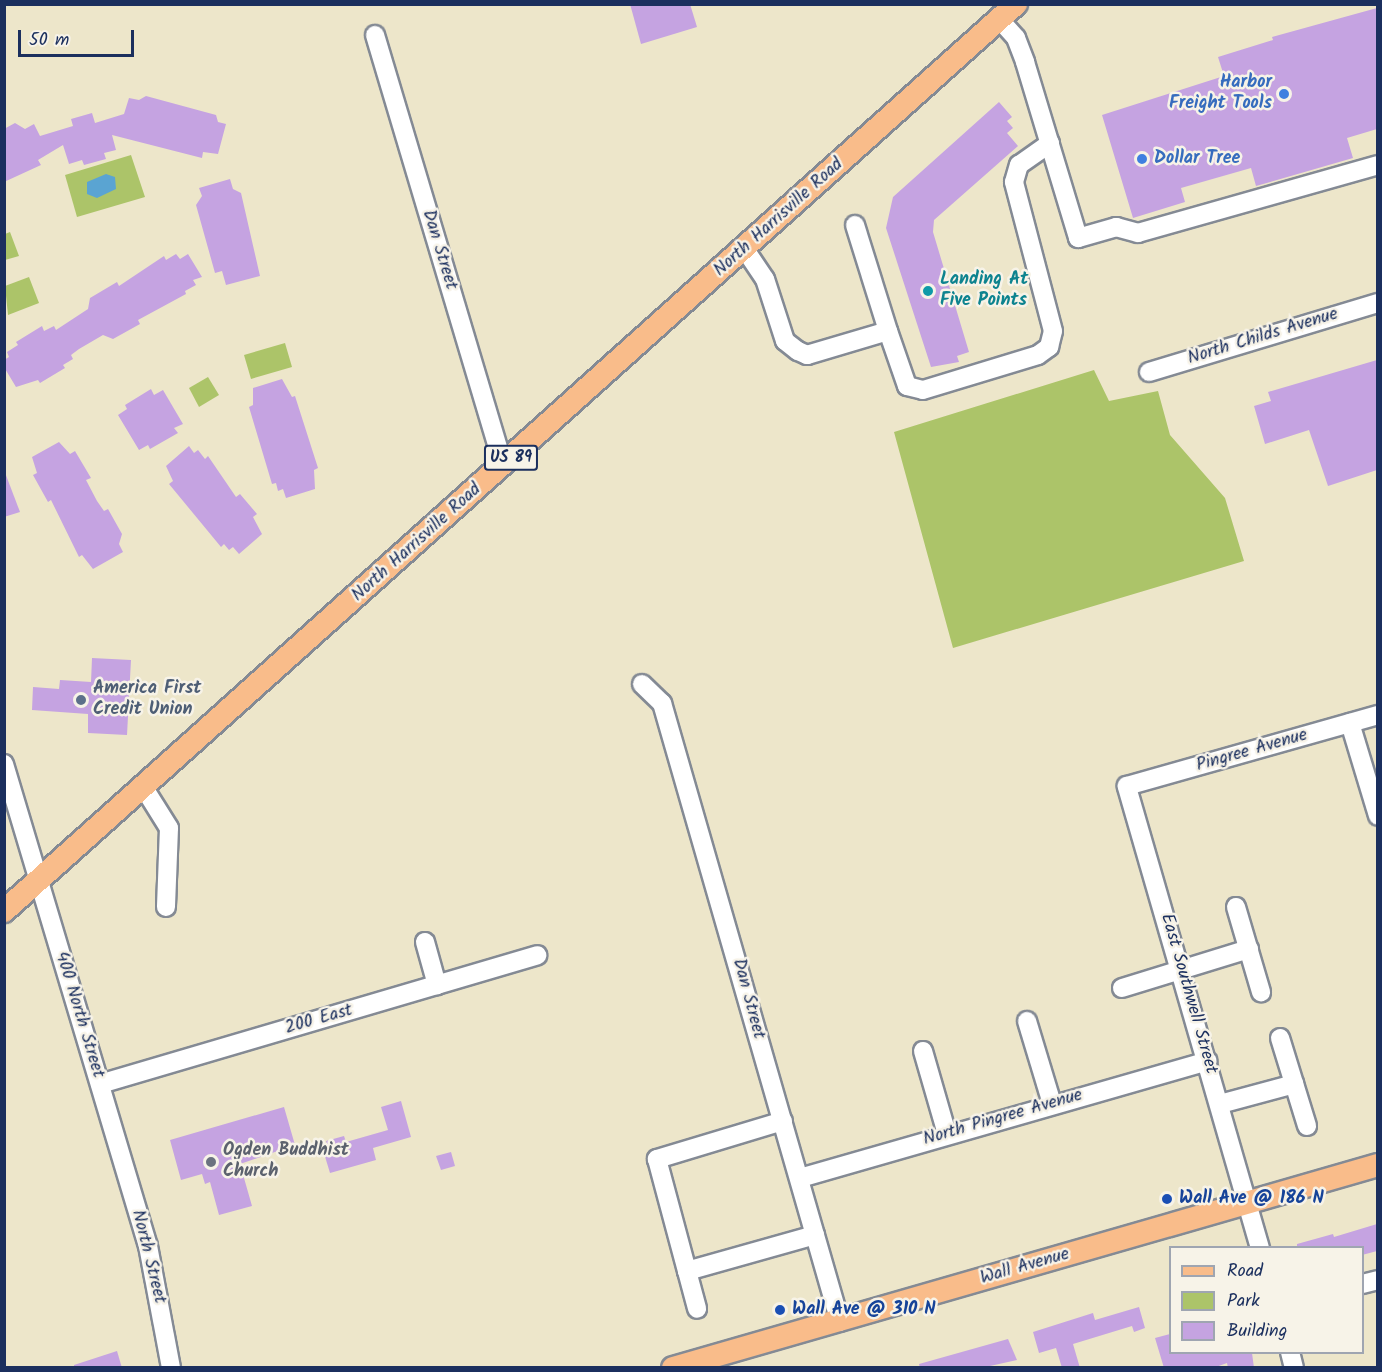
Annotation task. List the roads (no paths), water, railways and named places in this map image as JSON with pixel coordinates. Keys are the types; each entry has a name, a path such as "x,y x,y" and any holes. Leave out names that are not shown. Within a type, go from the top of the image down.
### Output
{"main road":[{"name":"North Harrisville Road","path":"4,911 144,788 1016,4"},
{"name":"Wall Avenue","path":"672,1368 840,1322 1377,1165"}],"street":[{"path":"999,20 1016,38 1078,238 1116,227 1138,233 1377,165"},
{"name":"Dan Street","path":"375,35 503,465"},
{"path":"855,225 907,386 923,390 1038,355 1050,347 1053,331 1014,182 1019,165 1050,143"},
{"path":"744,248 765,279 785,341 798,351 807,355 888,331"},
{"name":"North Childs Avenue","path":"1149,372 1377,303"},
{"name":"Dan Street","path":"642,684 662,703 840,1322"},
{"name":"Pingree Avenue","path":"1127,786 1377,715"},
{"path":"1350,723 1377,816"},
{"name":"400 North Street","path":"4,764 119,1149"},
{"name":"East Southwell Street","path":"1127,786 1259,1246"},
{"path":"144,788 169,828 166,907"},
{"path":"1236,907 1261,992"},
{"path":"425,942 437,985"},
{"path":"1122,988 1249,950"},
{"name":"200 East","path":"100,1084 537,955"},
{"path":"1027,1021 1052,1104"},
{"path":"1280,1038 1307,1126"},
{"path":"923,1051 947,1134"},
{"name":"North Pingree Avenue","path":"800,1178 1208,1061"},
{"path":"1220,1104 1294,1084"},
{"path":"697,1309 657,1159 783,1121"},
{"name":"North Street","path":"119,1149 156,1283 171,1368"},
{"path":"687,1271 815,1235"}],"water":[{"path":"106,174 115,177 116,189 97,198 87,194 87,182"}],"place":[{"name":"Harbor Freight Tools","path":"1284,94"},
{"name":"Dollar Tree","path":"1142,159"},
{"name":"Landing At Five Points","path":"928,291"},
{"name":"America First Credit Union","path":"81,700"},
{"name":"Ogden Buddhist Church","path":"211,1162"},
{"name":"Wall Ave @ 186 N","path":"1167,1199"},
{"name":"Wall Ave @ 310 N","path":"780,1310"}]}
